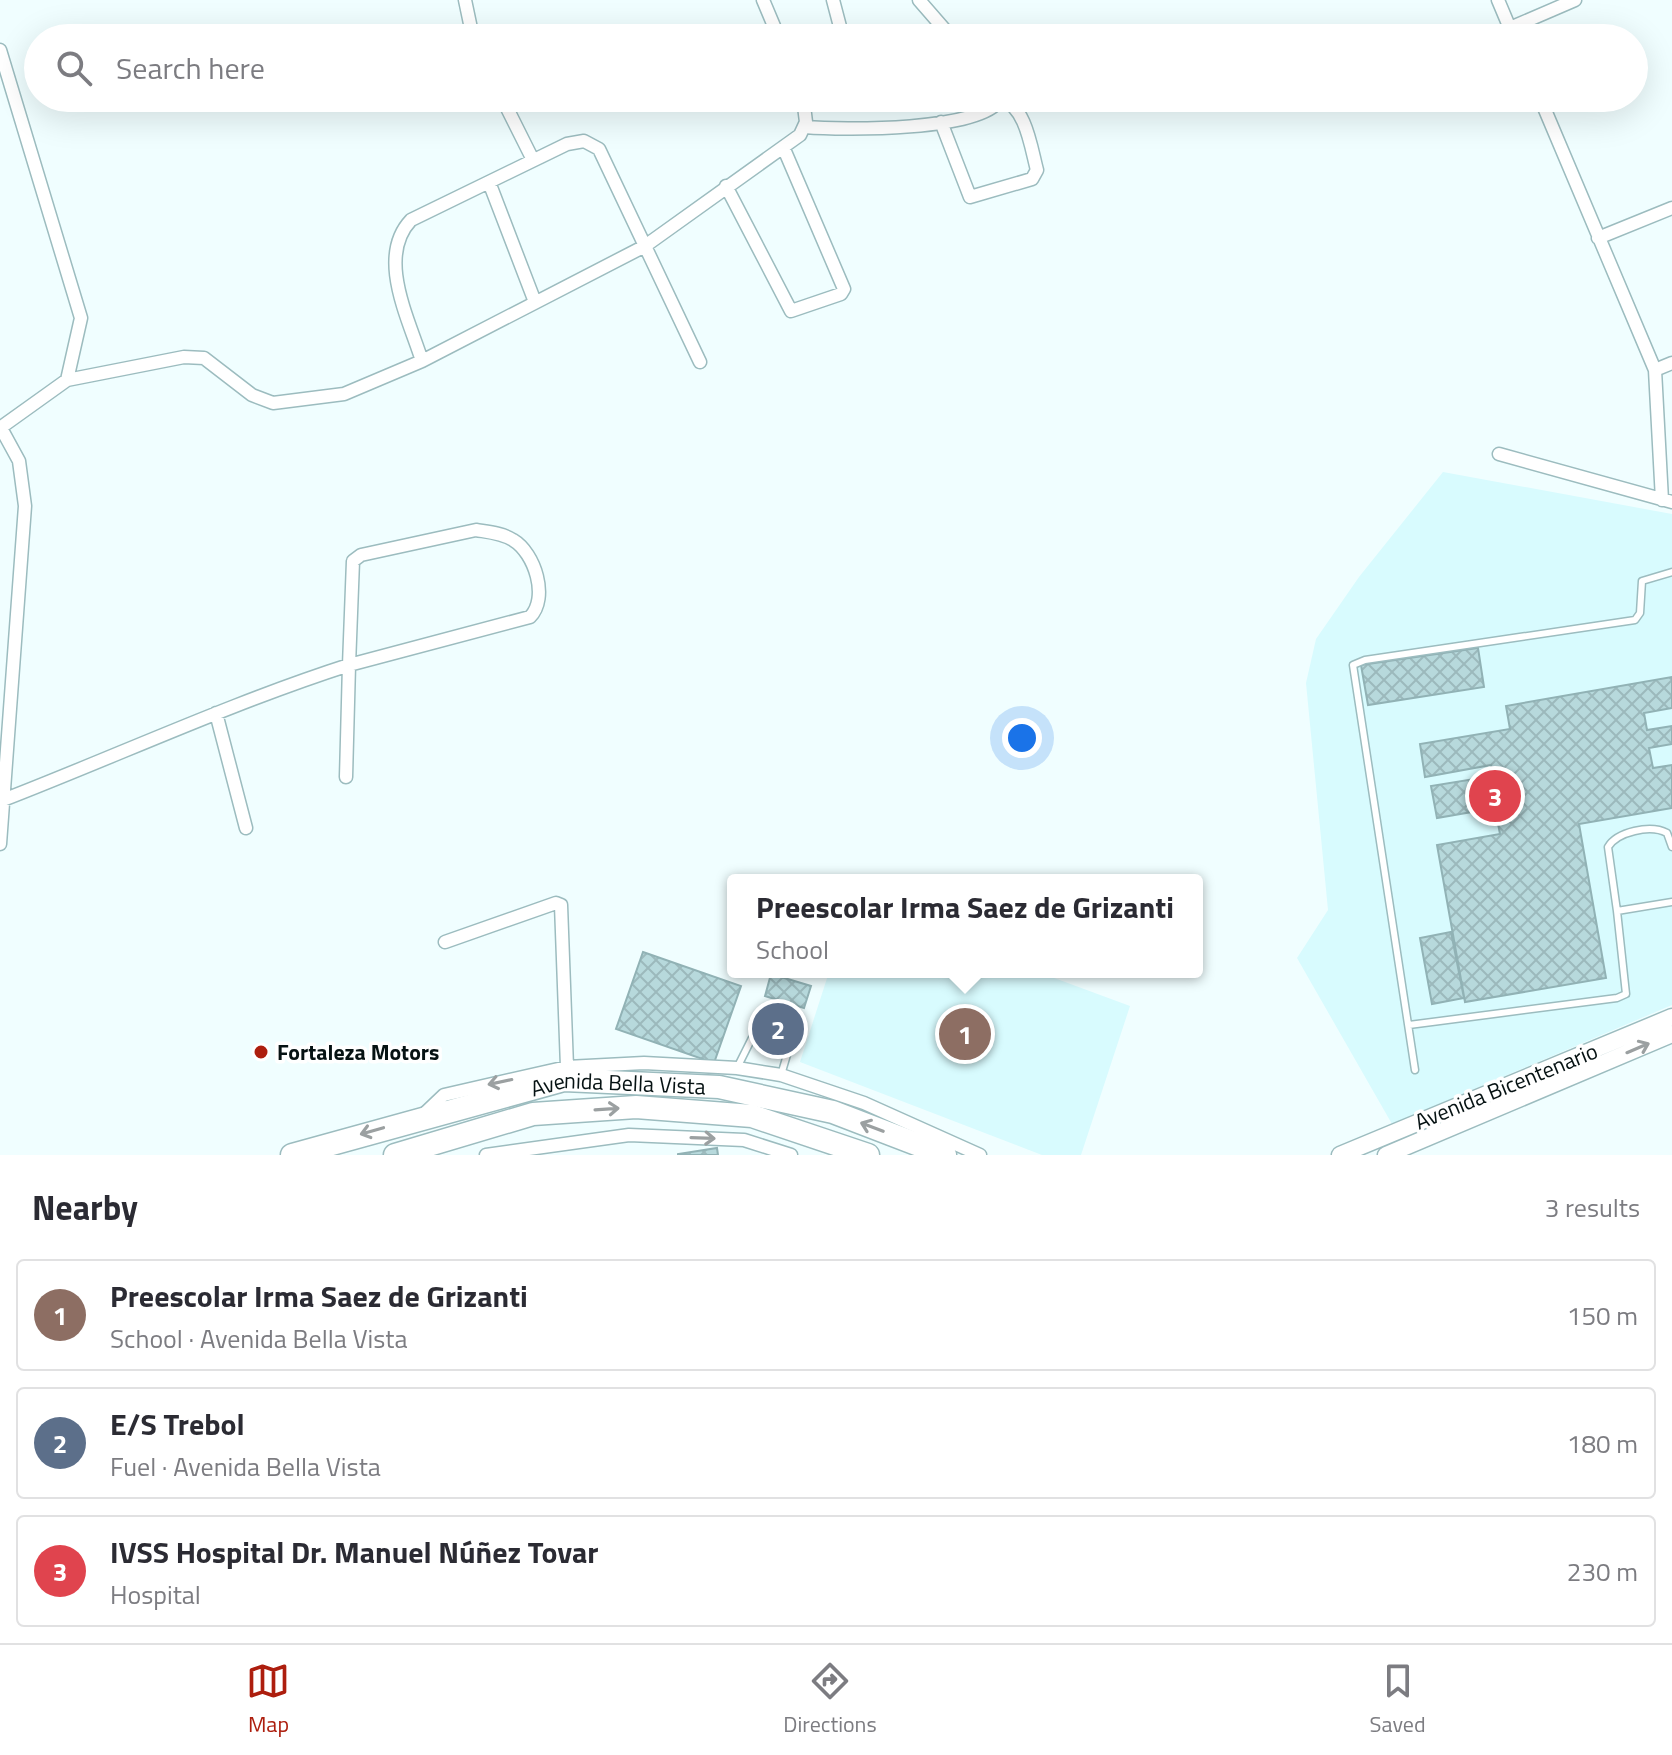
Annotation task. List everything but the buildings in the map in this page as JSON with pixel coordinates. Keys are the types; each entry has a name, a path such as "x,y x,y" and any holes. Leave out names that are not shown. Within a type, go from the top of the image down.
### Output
{"highway":[{"name":"Avenida Bella Vista","path":"292,1155 420,1117 564,1080 719,1087 833,1112 945,1155"},
{"name":"Avenida Bella Vista","path":"395,1155 533,1114 636,1107 752,1116 838,1142 868,1155"}],"street":[{"path":"465,0 470,24"},
{"path":"763,0 773,24"},
{"path":"833,0 839,24"},
{"path":"919,0 940,24"},
{"path":"1498,0 1508,24"},
{"path":"1529,24 1575,0"},
{"path":"0,50 81,318 67,380"},
{"path":"509,112 533,160"},
{"path":"0,844 25,506 19,461 1,428 67,380 184,357 204,358 252,395 273,403 344,394 422,361 645,246 726,186 784,149 805,127 804,112"},
{"path":"805,127 863,130 941,122 974,112"},
{"path":"941,122 965,192 970,197 1032,179 1037,170 1018,112"},
{"path":"1499,454 1667,501 1655,370 1546,112"},
{"path":"422,361 396,274 394,255 400,232 411,220 567,144 584,141 599,149 700,362"},
{"path":"726,186 791,311 841,294 844,289 784,149"},
{"path":"489,182 535,302"},
{"path":"1598,238 1672,208"},
{"path":"1655,370 1672,363"},
{"path":"3,800 150,743 255,695 349,665 530,617 541,600 530,557 512,539 476,530 361,555 353,561 351,571 349,665 346,777"},
{"path":"216,713 246,828"},
{"path":"445,942 556,903 561,905 567,1067"},
{"name":"Avenida Bicentenario","path":"1340,1155 1672,1017"},
{"name":"Avenida Bicentenario","path":"1386,1155 1672,1034"},
{"path":"420,1117 444,1095 567,1067 644,1063 737,1068 781,1075 864,1103 980,1155"},
{"path":"486,1155 629,1135 744,1140 791,1155"}],"lane":[{"path":"1415,1070 1353,665 1365,660 1635,620 1640,613 1642,581 1672,572"},
{"path":"1409,1025 1617,998 1626,994 1608,847 1613,839 1658,828 1667,833 1672,847"},
{"path":"1617,911 1672,902"},
{"path":"737,1068 759,1024 771,1024"},
{"path":"781,1075 789,1048 784,1034"}],"shaded area":[{"path":"1443,472 1672,514 1672,1005 1392,1124 1297,958 1328,910 1306,683 1316,639 1359,577"},
{"path":"827,978 1054,978 1130,1006 1081,1155 1042,1155 800,1062"}],"place":[{"name":"IVSS Hospital Dr. Manuel Núñez Tovar","path":"1495,796"},
{"name":"E/S Trebol","path":"778,1029"},
{"name":"Preescolar Irma Saez de Grizanti","path":"965,1034"},
{"name":"Fortaleza Motors","path":"261,1052"}]}
